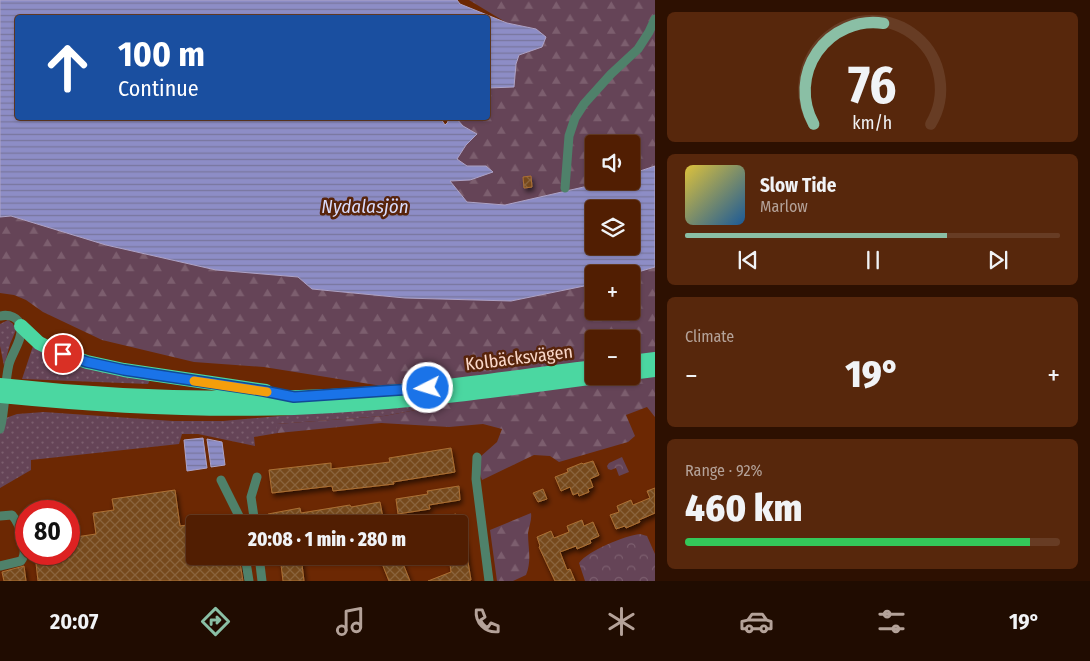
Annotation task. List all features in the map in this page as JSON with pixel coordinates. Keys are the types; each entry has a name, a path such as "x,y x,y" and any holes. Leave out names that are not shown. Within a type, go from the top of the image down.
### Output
{"highway":[{"path":"21,326 39,343 87,362 124,370 294,397"},
{"path":"640,361 655,359"},
{"name":"Kolbäcksvägen","path":"0,396 26,393 154,397 294,397 428,388 585,368"},
{"path":"640,372 655,370"},
{"name":"Kolbäcksvägen","path":"0,386 26,393 163,408 241,409 374,404 585,379"}],"street":[{"path":"565,188 569,136 575,118 584,104 611,74 638,49 655,19"},
{"path":"0,316 12,316 21,326 19,339 10,364 0,429"},
{"path":"477,457 477,494 489,581"},
{"path":"254,515 251,497 257,477"},
{"path":"221,480 238,515"},
{"path":"0,516 12,515 18,522 24,554 21,562 0,566"},
{"path":"246,565 249,581"},
{"path":"260,565 262,581"}],"green space":[{"path":"469,0 655,0 655,166 640,171 640,135 585,135 585,187 505,205 467,202 450,181 470,180 486,166 467,166 457,159 466,145 477,134 463,126 458,120 490,120 490,88 514,87 516,64 519,55 542,47 536,29 507,23"},
{"path":"11,216 106,245 216,270 298,277 312,289 405,298 511,301 585,286 585,320 640,320 640,271 655,267 655,417 647,407 626,415 635,436 628,442 559,462 550,456 534,455 482,480 479,471 480,457 497,442 502,429 483,424 449,427 381,423 278,433 276,424 384,416 416,410 413,391 264,367 194,362 102,340 43,312 26,300 14,295 0,293 0,217"},
{"path":"8,320 16,330 4,366 0,346 0,324"},
{"path":"33,346 150,380 148,384 22,379"},
{"path":"415,404 416,410 384,416 277,424 278,433 254,437 255,446 198,434 182,434 179,444 31,460 31,470 0,488 0,429 3,419 17,414 44,412 173,421 223,421"},
{"path":"622,457 629,472 619,476 616,468 611,470 607,466 609,463"},
{"path":"531,513 528,533 529,559 526,575 513,581 497,581 490,530"},
{"path":"640,534 647,536 655,554 655,581 585,581 579,563 584,558 607,544"}],"water":[{"name":"Nydalasjön","path":"0,0 457,0 460,4 487,15 15,15 15,120 442,120 445,125 448,120 458,120 463,126 477,134 466,145 457,159 467,166 486,166 493,172 470,180 450,181 467,202 505,205 585,187 585,190 640,190 640,171 655,166 655,267 640,271 640,265 585,265 585,286 511,301 405,298 312,289 298,277 216,270 106,245 11,216 0,217"},
{"name":"Nydalasjön","path":"490,16 507,23 536,29 546,37 542,47 519,55 516,64 514,87 490,88"},
{"path":"203,438 207,468 187,471 184,440"},
{"path":"207,439 222,442 225,465 211,467"}],"building":[{"path":"531,176 532,187 524,188 523,177"},
{"path":"451,448 455,472 393,482 394,484 333,491 332,486 272,493 269,470 331,463 331,469 390,462 389,458"},
{"path":"593,461 599,475 590,479 593,487 588,489 589,492 579,496 578,493 573,495 570,487 561,491 555,477 568,472 567,469"},
{"path":"459,486 460,500 429,505 430,509 398,514 396,499 428,494 427,491"},
{"path":"655,488 655,513 626,528 625,526 616,529 610,515 619,512 617,506 631,500 633,505 650,498 647,491"},
{"path":"543,489 547,499 538,502 533,493"},
{"path":"175,490 180,526 186,525 186,565 240,565 243,581 38,581 36,565 80,565 80,536 96,534 93,513 114,510 112,499"},
{"path":"380,502 382,515 268,514 300,508 301,513 350,505 351,507"},
{"path":"582,520 584,526 593,522 599,536 590,540 591,543 577,549 576,546 560,552 567,570 570,569 575,581 555,581 539,547 537,537 551,531 554,538 569,532 567,526"},
{"path":"468,562 471,580 428,581 451,572 450,565 468,565"},
{"path":"281,565 302,565 304,581 283,581"},
{"path":"383,565 404,565 410,581 389,581"},
{"path":"24,566 26,581 4,581 2,572"}],"slow traffic":[{"path":"194,381 267,392"}],"route":[{"path":"63,354 87,362 124,370 294,397 428,388"}]}
